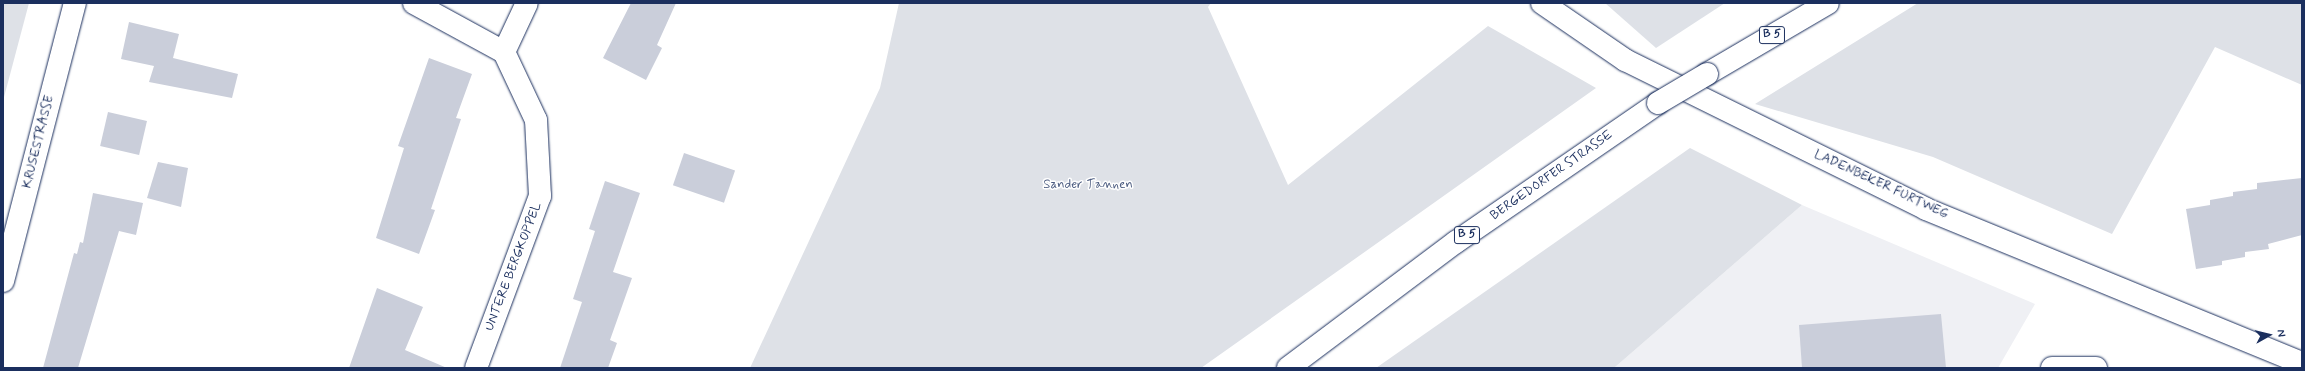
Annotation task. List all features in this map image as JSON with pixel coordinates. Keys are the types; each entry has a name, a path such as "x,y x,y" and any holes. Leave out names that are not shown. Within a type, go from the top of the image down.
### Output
{"street":[{"name":"KRUSESTRASSE","path":"3,281 74,3"},
{"path":"414,3 504,52 527,3"},
{"name":"LADENBEKER FURTWEG","path":"1542,3 1625,60 1926,209 2302,363"},
{"name":"BERGEDORFER STRASSE","path":"1288,368 1456,242 1658,103 1828,3"},
{"name":"UNTERE BERGKOPPEL","path":"476,368 540,196 536,120 504,52"},
{"path":"2052,368 2096,368"}],"shaded area":[{"path":"1802,205 2035,304 1998,368 1614,368"}],"green space":[{"path":"3,3 29,3 3,101"},
{"name":"Sander Tannen","path":"899,3 1211,3 1208,7 1288,185 1488,26 1596,88 1201,368 750,368 880,88"},
{"path":"1605,3 1725,3 1656,48"},
{"path":"1918,3 2302,3 2302,85 2215,47 2112,234 1933,157 1755,104"},
{"path":"1690,148 1802,205 1614,368 1376,368"}],"building":[{"path":"631,3 676,3 657,45 662,48 646,80 603,58"},
{"path":"129,22 179,34 173,58 238,74 232,98 149,82 154,66 121,59"},
{"path":"429,58 472,74 456,118 461,119 431,209 435,210 419,254 376,238 404,148 398,146"},
{"path":"108,112 147,121 139,155 100,146"},
{"path":"684,153 735,171 724,203 673,185"},
{"path":"158,162 188,168 181,207 147,198"},
{"path":"2302,178 2302,235 2268,244 2269,249 2245,252 2245,257 2222,261 2222,265 2196,269 2186,209 2210,205 2210,200 2233,196 2233,192 2257,189 2257,183"},
{"path":"605,181 640,193 613,272 632,278 610,340 617,343 608,368 560,368 582,302 573,299 595,231 589,229"},
{"path":"93,193 143,203 136,235 119,231 78,368 43,368 74,253 77,254 80,242 83,243"},
{"path":"377,288 423,307 405,350 447,368 349,368"},
{"path":"1941,314 1946,368 1802,368 1799,325"}]}
